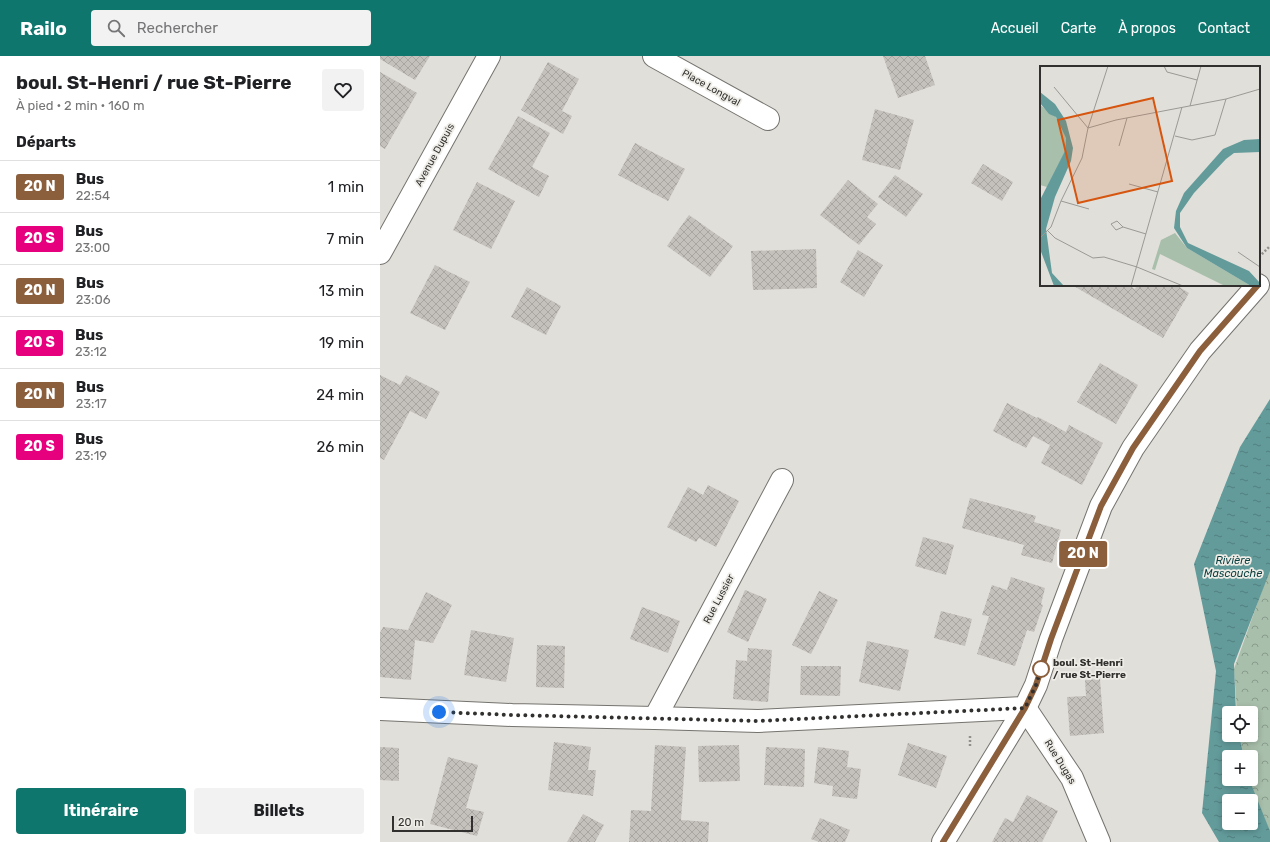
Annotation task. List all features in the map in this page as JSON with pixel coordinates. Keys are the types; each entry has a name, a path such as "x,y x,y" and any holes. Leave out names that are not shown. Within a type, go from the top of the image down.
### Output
{"street":[{"name":"Avenue Dupuis","path":"380,253 489,56"},
{"name":"Place Longval","path":"654,56 768,119"},
{"path":"1260,282 1270,272"},
{"path":"943,842 1025,708 1036,685 1051,639 1101,506 1130,454 1200,351 1256,286"},
{"name":"Rue Lussier","path":"655,718 782,480"},
{"path":"380,709 512,715 758,721 1025,708"},
{"name":"Rue Dugas","path":"1025,708 1072,778 1099,842"}],"path":[{"path":"1260,256 1270,246"}],"green space":[{"path":"1270,568 1270,832 1258,803 1258,794 1254,794 1251,786 1258,786 1258,750 1242,750 1241,742 1258,742 1258,706 1237,706 1234,669"}],"water":[{"name":"Rivière Mascouche","path":"1270,399 1270,571 1234,664 1236,706 1222,706 1222,742 1241,742 1242,750 1222,750 1222,786 1252,786 1255,794 1222,794 1222,830 1258,830 1258,801 1270,831 1270,842 1219,842 1202,813 1216,671 1194,564 1240,447"}],"building":[{"path":"380,56 430,56 415,80 380,59"},
{"path":"883,56 925,56 935,85 898,98"},
{"path":"548,62 579,79 562,111 572,116 563,134 521,110"},
{"path":"380,72 417,93 385,149 380,146"},
{"path":"875,109 914,120 900,170 862,160"},
{"path":"518,116 550,133 532,167 549,176 539,197 488,169"},
{"path":"635,143 685,169 668,201 618,175"},
{"path":"983,164 1013,182 1002,201 971,183"},
{"path":"895,175 923,194 906,217 878,197"},
{"path":"848,180 878,204 867,217 876,224 859,245 820,215"},
{"path":"477,182 515,201 491,249 453,230"},
{"path":"689,215 733,246 710,277 667,246"},
{"path":"816,249 817,288 753,290 751,251"},
{"path":"858,250 883,265 864,297 840,282"},
{"path":"435,265 470,282 445,330 410,313"},
{"path":"1074,286 1130,286 1135,289 1136,286 1178,286 1189,293 1163,338"},
{"path":"527,287 561,306 546,335 511,317"},
{"path":"1100,363 1138,385 1116,424 1077,402"},
{"path":"380,375 400,385 406,375 440,392 426,419 410,411 384,460 380,458"},
{"path":"1007,403 1066,432 1069,425 1103,443 1082,485 1041,463 1050,445 1033,436 1026,448 993,431"},
{"path":"708,485 739,501 716,547 699,538 696,542 667,527 688,487 703,495"},
{"path":"970,498 1036,516 1034,522 1061,530 1052,563 1021,555 1024,545 962,528"},
{"path":"923,537 954,545 946,575 915,566"},
{"path":"1011,577 1045,588 1041,604 1043,605 1034,632 1027,630 1015,666 977,654 989,616 982,615 992,585 1007,590"},
{"path":"745,590 767,599 748,642 727,632"},
{"path":"819,591 838,600 811,654 792,645"},
{"path":"426,592 452,605 433,643 415,640 411,680 380,677 380,633 383,627 408,630"},
{"path":"642,607 680,621 668,653 630,639"},
{"path":"941,611 972,619 965,646 934,638"},
{"path":"471,630 514,638 506,682 464,675"},
{"path":"867,641 909,650 900,691 859,682"},
{"path":"537,645 565,646 564,688 536,687"},
{"path":"748,648 772,650 768,702 733,699 736,660 747,661"},
{"path":"801,666 841,666 840,696 800,695"},
{"path":"1100,679 1104,733 1070,736 1067,697 1086,696 1085,680"},
{"path":"554,742 591,747 588,770 596,770 593,796 548,790"},
{"path":"908,743 947,756 936,788 898,775"},
{"path":"655,745 686,747 681,820 709,822 708,842 629,842 631,810 651,811"},
{"path":"739,745 740,781 699,782 698,746"},
{"path":"380,747 399,748 399,781 380,780"},
{"path":"766,747 805,749 804,787 764,785"},
{"path":"818,747 849,751 847,767 861,769 857,799 832,796 833,786 814,783"},
{"path":"448,757 478,765 466,808 484,812 477,836 430,824"},
{"path":"1027,795 1058,811 1042,842 992,842 1005,818 1013,822"},
{"path":"583,814 604,825 595,842 567,842"},
{"path":"820,818 850,830 845,842 819,842 811,839"}],"bus line":[{"path":"943,842 1025,708 1036,685 1051,639 1101,506 1133,448 1200,351 1257,286"}],"place":[{"name":"boul. St-Henri / rue St-Pierre","path":"1041,669"}],"route":[{"path":"439,712 758,721 1025,708 1036,685 1041,669"}]}
